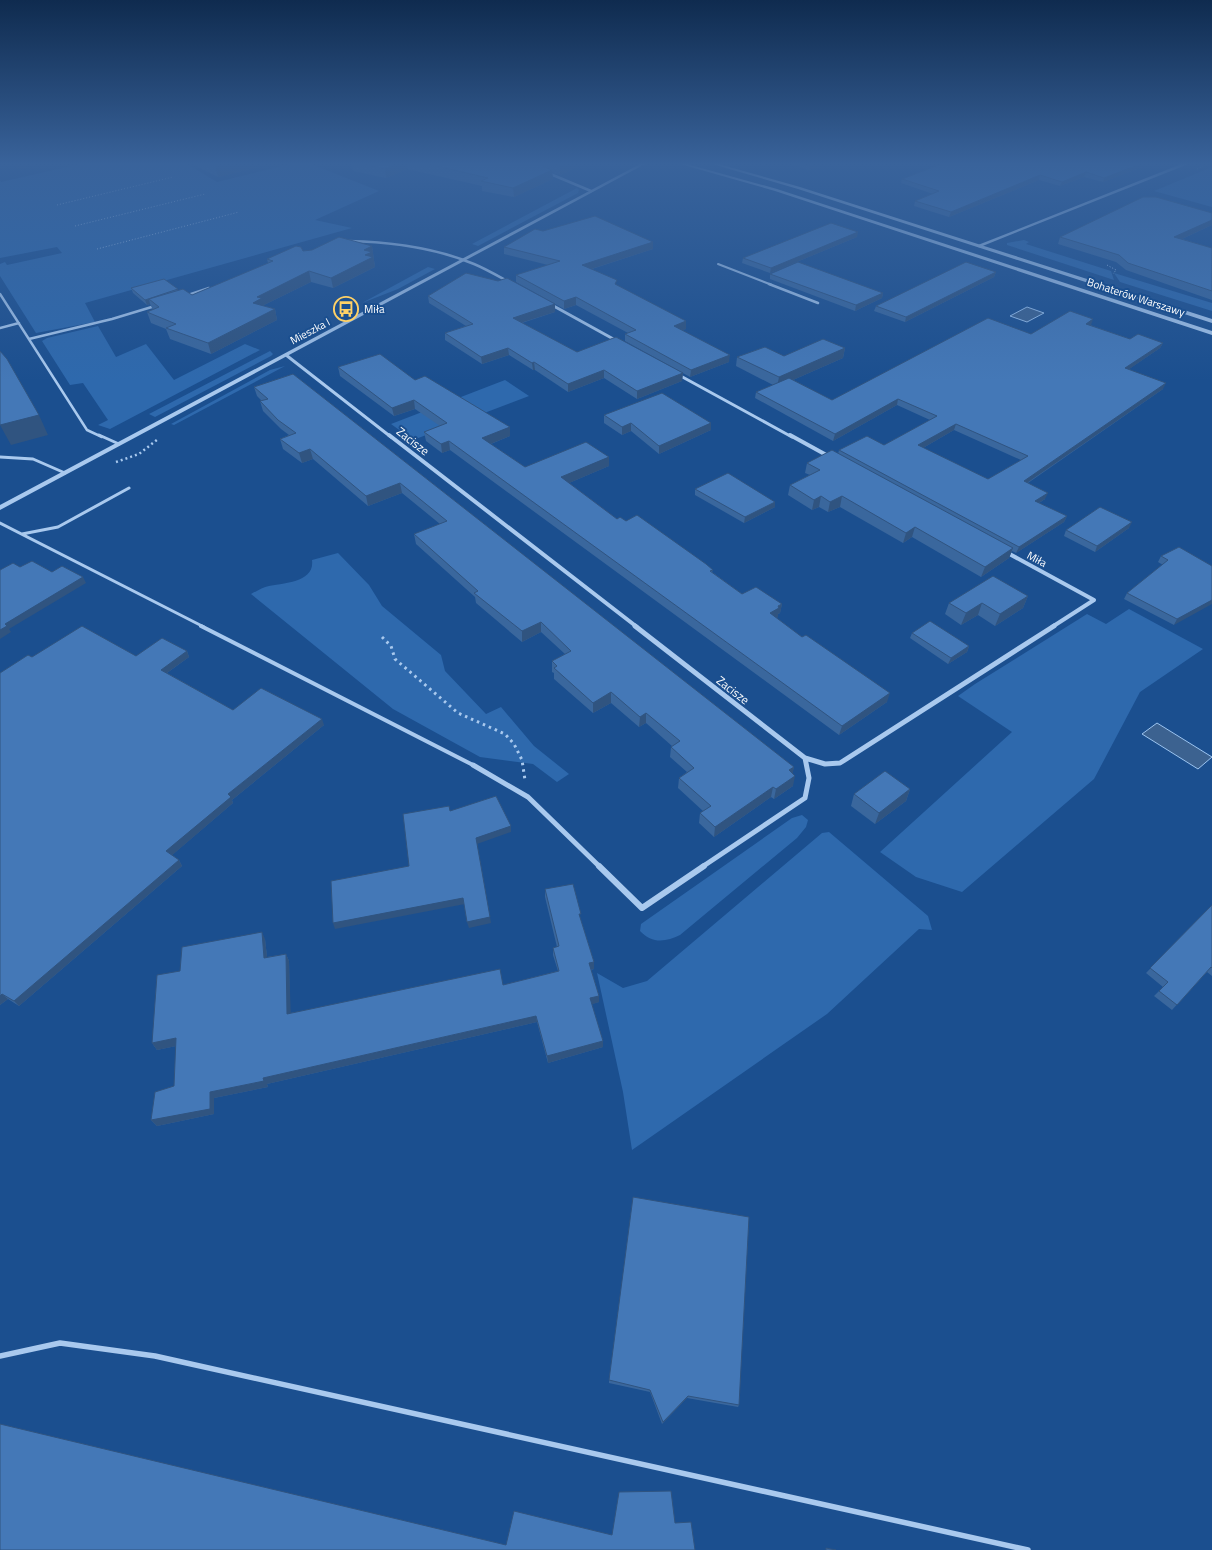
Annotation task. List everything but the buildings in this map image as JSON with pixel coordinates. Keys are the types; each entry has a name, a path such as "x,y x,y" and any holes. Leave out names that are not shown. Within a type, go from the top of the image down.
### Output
{"street":[{"name":"Mieszka I","path":"0,508 507,236"},
{"name":"Bohaterów Warszawy","path":"917,236 1212,333"},
{"name":"Bohaterów Warszawy","path":"949,236 1212,321"},
{"path":"979,246 1003,236"},
{"path":"344,241 376,242 463,260 510,283"},
{"path":"545,302 623,344"},
{"name":"Zacisze","path":"286,355 805,758"},
{"path":"676,373 832,458"},
{"name":"Miła","path":"805,758 825,764 840,763 1094,600 998,548"},
{"path":"473,765 528,797 642,908 805,798 809,778 805,758"}],"lane":[{"path":"718,264 818,303"},
{"path":"188,295 217,286"},
{"path":"0,294 87,430 118,444"},
{"path":"29,339 112,319 160,304"},
{"path":"0,328 19,323"},
{"path":"0,457 32,459 65,473"},
{"path":"22,534 58,527 129,488"},
{"path":"0,523 473,765"},
{"path":"0,1356 60,1343 155,1356 1028,1550"}],"path":[{"path":"97,249 146,236"},
{"path":"382,637 391,646 395,658 458,713 505,734 514,744 522,760 528,797"}],"shaded area":[{"path":"0,236 322,236 85,303 95,322 36,333 0,276 0,264 5,262 7,265 62,253 57,247 0,258"},
{"path":"486,236 496,236 478,246 472,244"},
{"path":"1024,240 1029,242 1026,244 1111,271 1114,280 1007,245 1007,243"},
{"path":"428,267 435,269 398,289 362,303"},
{"path":"1114,273 1212,303 1212,311 1120,282"},
{"path":"1027,307 1044,313 1027,322 1010,316"},
{"path":"98,326 116,357 146,344 174,380 245,344 260,350 110,429 98,425 108,420 83,383 70,385 42,341 47,338"},
{"path":"270,351 273,354 271,356 155,417 149,414"},
{"path":"285,366 174,425 171,424 270,370"},
{"path":"505,380 529,396 413,440 391,424"},
{"path":"338,553 369,585 382,606 441,655 445,671 486,714 501,707 534,746 569,774 557,782 533,764 480,757 393,709 251,594 262,588 304,577 312,567 312,560"},
{"path":"1129,609 1203,649 1140,692 1094,779 962,892 916,877 880,852 1012,732 958,696 1087,614 1106,624"},
{"path":"1157,723 1212,757 1198,769 1142,734"},
{"path":"802,815 808,820 806,827 797,838 680,935 659,941 649,938 640,931 641,924 792,818"},
{"path":"829,832 928,916 932,930 919,929 827,1014 632,1150 623,1092 597,973 623,988 647,981 822,833"}],"place":[{"name":"Miła","path":"346,309"}]}
